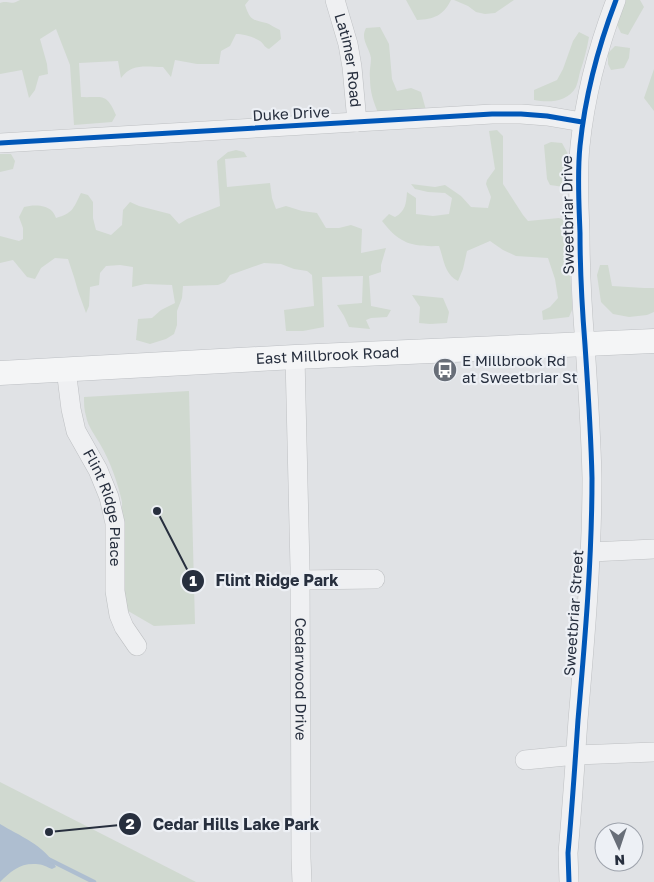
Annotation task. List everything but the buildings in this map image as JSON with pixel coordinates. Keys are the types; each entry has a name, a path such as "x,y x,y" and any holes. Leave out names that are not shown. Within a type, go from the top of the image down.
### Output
{"main road":[{"name":"East Millbrook Road","path":"0,373 295,357 654,341"}],"street":[{"name":"Latimer Road","path":"335,0 348,44 357,122"},
{"name":"Sweetbriar Drive","path":"584,344 579,149 589,86 602,38 616,0"},
{"name":"Duke Drive","path":"0,143 492,114 547,116 582,122"},
{"name":"Sweetbriar Street","path":"569,882 568,853 591,552 592,469 584,344"},
{"name":"Cedarwood Drive","path":"295,357 300,580 302,882"},
{"name":"Flint Ridge Place","path":"66,369 71,409 76,430 98,470 109,497 115,523 115,591 119,615 124,627 137,646"},
{"path":"591,552 654,549"},
{"path":"300,580 375,579"},
{"path":"525,760 576,755 654,752"}],"shaded area":[{"path":"20,0 249,0 245,5 251,18 280,30 281,39 269,49 255,38 236,34 230,46 221,51 219,64 197,64 175,60 171,77 163,67 135,68 125,73 121,78 118,61 79,63 81,97 106,99 116,115 112,122 74,125 70,65 56,29 40,39 48,74 39,76 35,90 29,98 22,70 0,74 0,3 14,3"},
{"path":"406,0 451,0 445,10 437,16 417,20"},
{"path":"454,0 514,0 495,13 485,14 476,12"},
{"path":"625,0 640,0 644,7 628,35 621,33 617,25 616,11"},
{"path":"380,27 389,44 392,79 397,91 411,88 421,92 426,110 378,113 373,100 370,73 371,58 364,32 366,28"},
{"path":"579,32 589,37 573,92 558,100 534,100 534,90 557,80 573,41"},
{"path":"615,46 630,48 629,58 624,68 611,70 608,64 608,53"},
{"path":"654,69 654,111 644,98"},
{"path":"497,130 503,136 503,184 523,215 528,221 559,218 567,221 572,302 572,310 569,317 543,320 542,311 550,307 558,298 555,279 548,258 516,256 490,241 467,251 458,281 447,270 439,246 421,246 406,242 394,234 382,221 389,214 395,217 401,212 406,203 407,192 416,198 416,214 433,216 449,214 452,198 445,193 415,189 411,184 435,187 445,185 461,196 471,207 488,208 491,197 486,184 495,169 489,131"},
{"path":"551,142 562,143 568,154 567,178 564,187 550,185 547,179 544,145"},
{"path":"236,150 244,152 247,157 225,159 227,187 270,183 276,209 286,206 317,213 326,228 339,228 351,225 362,229 361,253 386,248 381,272 369,276 371,306 391,310 387,317 366,320 370,329 349,327 337,305 362,303 363,276 322,277 324,327 303,331 286,331 284,310 314,306 312,275 307,271 281,264 264,263 230,275 225,282 218,285 183,286 174,334 166,339 150,344 136,340 138,319 152,318 161,310 175,303 172,285 145,284 132,287 133,267 120,265 106,266 100,273 99,285 90,287 89,306 86,313 68,259 55,258 41,268 35,279 27,277 13,260 0,263 0,236 19,241 23,239 23,228 19,217 24,207 46,207 52,211 56,218 72,210 81,193 88,195 93,202 93,218 96,230 111,235 122,225 123,210 130,202 170,214 179,224 220,206 217,161 228,152"},
{"path":"0,154 11,154 15,161 13,169 0,172"},
{"path":"600,265 608,265 612,286 654,288 654,312 647,315 629,317 613,314 601,302 597,275"},
{"path":"412,295 443,298 449,312 447,323 419,323 420,307"},
{"path":"189,391 195,624 154,626 123,608 122,502 116,480 104,451 88,424 84,397"},
{"path":"0,782 196,882 0,882"}],"water":[{"path":"0,824 39,847 56,867 52,869 38,864 20,866 0,882"}],"waterway":[{"path":"48,859 94,882"}],"cycle path":[{"path":"569,882 568,853 588,599 592,508 590,428 581,275 578,190 579,157 582,127 593,72 616,0"},
{"path":"0,143 492,114 547,116 582,122"}],"place":[{"name":"E Millbrook Rd at Sweetbriar St","path":"445,370"},
{"name":"Flint Ridge Park","path":"157,511"},
{"name":"Cedar Hills Lake Park","path":"49,832"}]}
